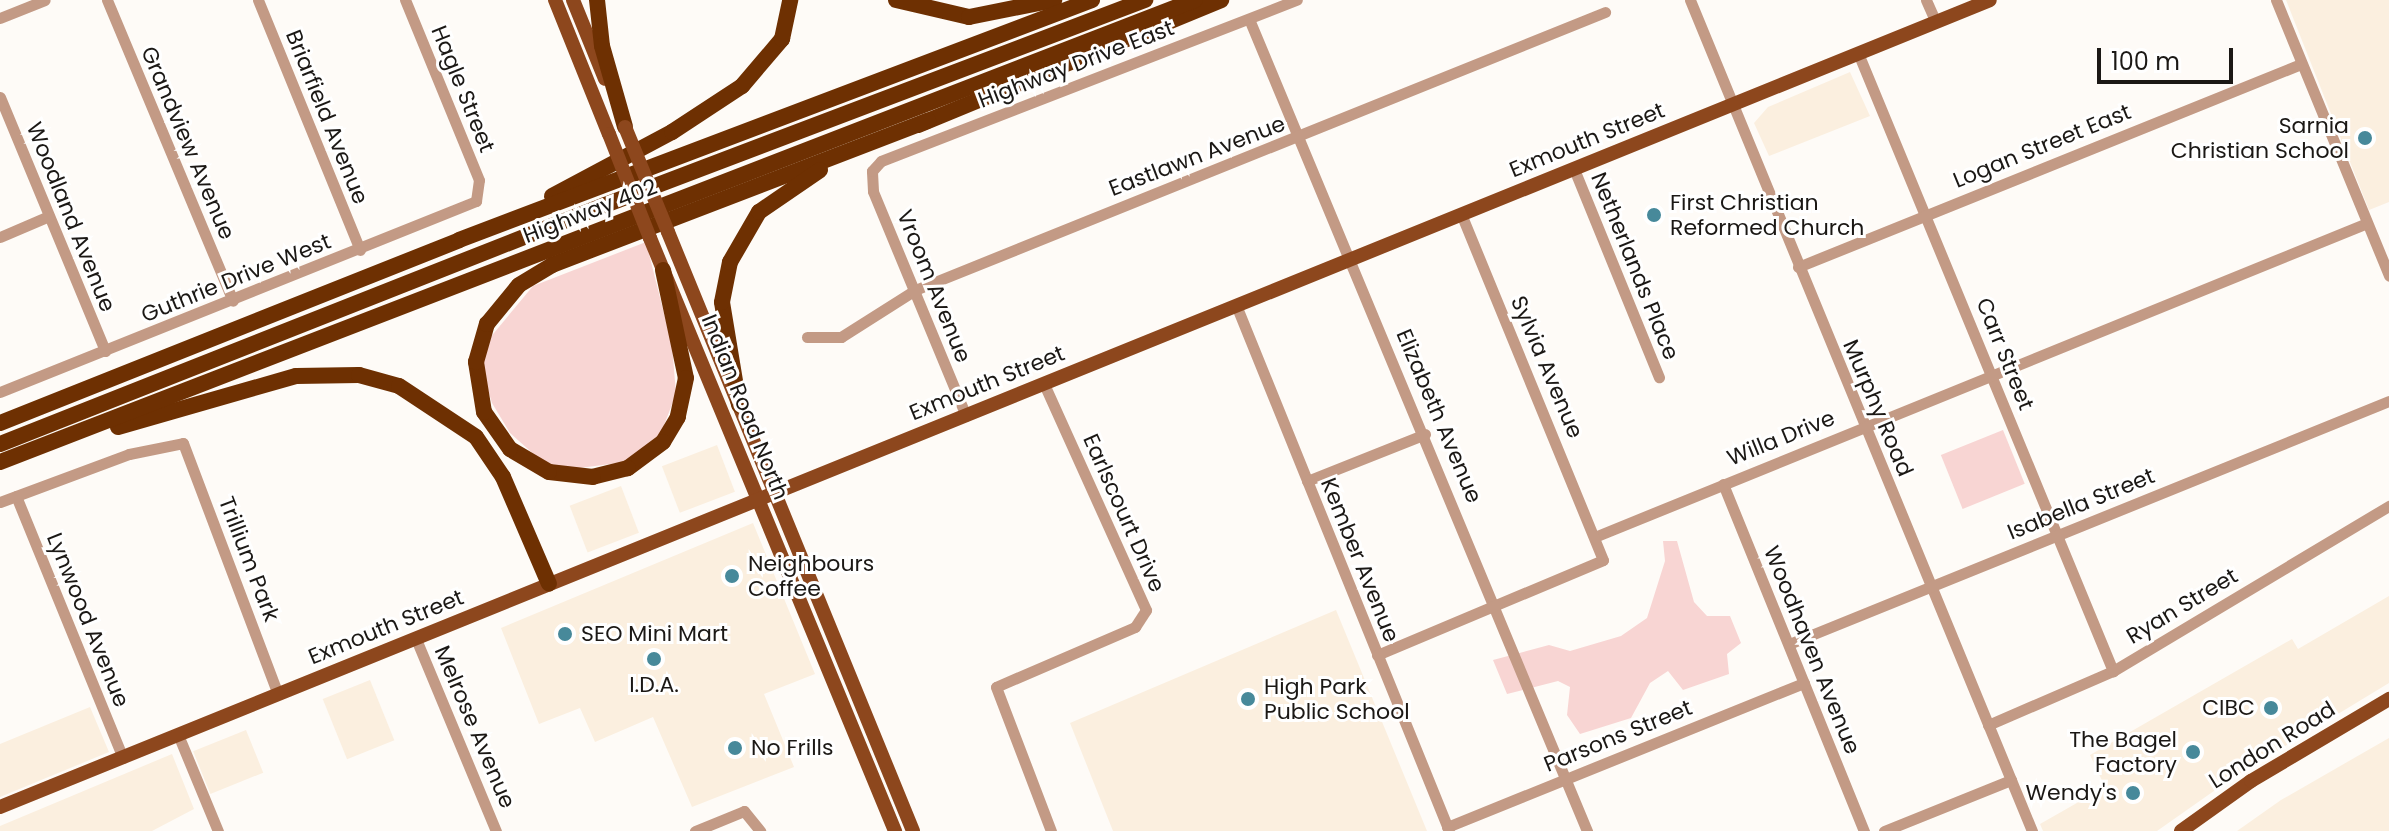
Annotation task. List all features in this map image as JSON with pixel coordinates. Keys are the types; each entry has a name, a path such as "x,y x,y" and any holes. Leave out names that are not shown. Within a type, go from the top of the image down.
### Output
{"highway":[{"path":"597,0 602,46 625,127"},
{"path":"459,240 601,171 742,86 782,39 790,0"},
{"path":"896,0 969,17 1054,0"},
{"path":"0,423 459,240 1092,0"},
{"name":"Highway 402","path":"0,434 601,197 1126,0"},
{"path":"0,444 605,205 1145,0"},
{"name":"Highway 402","path":"0,462 1195,0"},
{"path":"663,270 686,378 678,417 663,442 628,468 593,477 549,472 510,449 484,412 476,362 487,324 519,285 552,265 928,121 1221,0"},
{"path":"739,405 722,302 741,235 772,200 799,182 928,121"},
{"path":"0,470 239,388 296,376 359,375 399,386 476,437 503,477 549,584"}],"main road":[{"name":"Indian Road North","path":"555,0 895,831"},
{"name":"Indian Road North","path":"573,0 913,831"},
{"name":"Exmouth Street","path":"0,807 179,737 758,496 966,416 1990,0"},
{"name":"London Road","path":"2181,831 2251,781 2389,699"}],"street":[{"path":"0,18 45,0"},
{"name":"Grandview Avenue","path":"107,0 233,301"},
{"name":"Briarfield Avenue","path":"258,0 360,250"},
{"name":"Hagle Street","path":"405,0 481,194"},
{"name":"Highway Drive East","path":"872,171 881,161 1297,0"},
{"name":"Murphy Road","path":"1690,0 2032,831"},
{"path":"1926,0 1936,22"},
{"path":"2276,0 2389,276"},
{"name":"Eastlawn Avenue","path":"807,337 841,337 915,290 1300,138 1605,12"},
{"name":"Elizabeth Avenue","path":"1249,19 1425,434 1587,831"},
{"name":"Carr Street","path":"1858,53 2113,671"},
{"name":"Logan Street East","path":"1798,267 2301,64"},
{"name":"Woodland Avenue","path":"0,97 105,351"},
{"name":"Netherlands Place","path":"1574,169 1659,377"},
{"name":"Vroom Avenue","path":"872,171 873,191 966,416"},
{"name":"Guthrie Drive West","path":"0,392 472,205 481,194"},
{"name":"Sylvia Avenue","path":"1461,214 1597,536"},
{"path":"0,237 49,216"},
{"name":"Willa Drive","path":"1597,536 2367,223"},
{"name":"Kember Avenue","path":"1236,305 1448,829"},
{"name":"Earlscourt Drive","path":"1044,384 1146,610 1135,627 999,684 996,698 1051,831"},
{"name":"Isabella Street","path":"1789,644 2389,401"},
{"path":"1307,481 1425,434"},
{"name":"Trillium Park","path":"16,496 129,454 179,442 188,453 278,694"},
{"name":"Woodhaven Avenue","path":"1723,484 1864,831"},
{"path":"0,502 16,496"},
{"name":"Lynwood Avenue","path":"16,496 123,758"},
{"name":"Ryan Street","path":"1988,725 2113,671 2389,506"},
{"path":"1377,655 1600,564 1597,536"},
{"name":"Melrose Avenue","path":"416,639 496,831"},
{"name":"Parsons Street","path":"1448,829 1804,683"},
{"path":"179,737 218,831"},
{"path":"1884,831 2011,780"},
{"path":"695,831 750,813 760,831"}],"shaded area":[{"name":"Sarnia Christian School","path":"2286,0 2389,0 2389,202 2369,210"},
{"path":"1850,72 1870,116 1769,156 1754,123 1768,107"},
{"path":"646,242 672,345 676,394 661,433 626,462 564,470 538,458 510,433 492,403 481,368 489,339 533,286"},
{"path":"2003,430 2025,484 1963,509 1941,455"},
{"path":"717,445 735,492 680,513 662,466"},
{"path":"621,486 639,533 588,552 570,506"},
{"path":"753,523 815,674 764,694 794,767 692,807 653,717 595,742 580,708 539,724 501,628"},
{"path":"1663,541 1677,541 1694,602 1707,616 1730,616 1741,643 1727,654 1729,674 1683,690 1668,671 1650,683 1631,718 1580,734 1567,715 1570,687 1558,681 1507,694 1493,660 1549,645 1570,651 1621,636 1647,618 1665,561"},
{"path":"2389,596 2389,683 2231,779 2157,831 2043,831 2040,824 2105,787 2090,755 2292,639 2298,649"},
{"name":"High Park Public School","path":"1336,610 1427,831 1113,831 1070,723"},
{"path":"370,680 394,740 347,759 323,699"},
{"path":"90,707 109,752 0,797 0,744"},
{"path":"246,730 263,773 210,794 193,751"},
{"path":"2389,738 2389,831 2237,831 2281,800"},
{"path":"172,754 194,809 152,831 0,831 0,826"}],"place":[{"name":"Sarnia Christian School","path":"2365,138"},
{"name":"First Christian Reformed Church","path":"1654,215"},
{"name":"Neighbours Coffee","path":"732,576"},
{"name":"SEO Mini Mart","path":"565,634"},
{"name":"I.D.A.","path":"654,659"},
{"name":"High Park Public School","path":"1248,699"},
{"name":"CIBC","path":"2271,708"},
{"name":"No Frills","path":"735,748"},
{"name":"The Bagel Factory","path":"2193,752"},
{"name":"Wendy's","path":"2133,793"}]}
